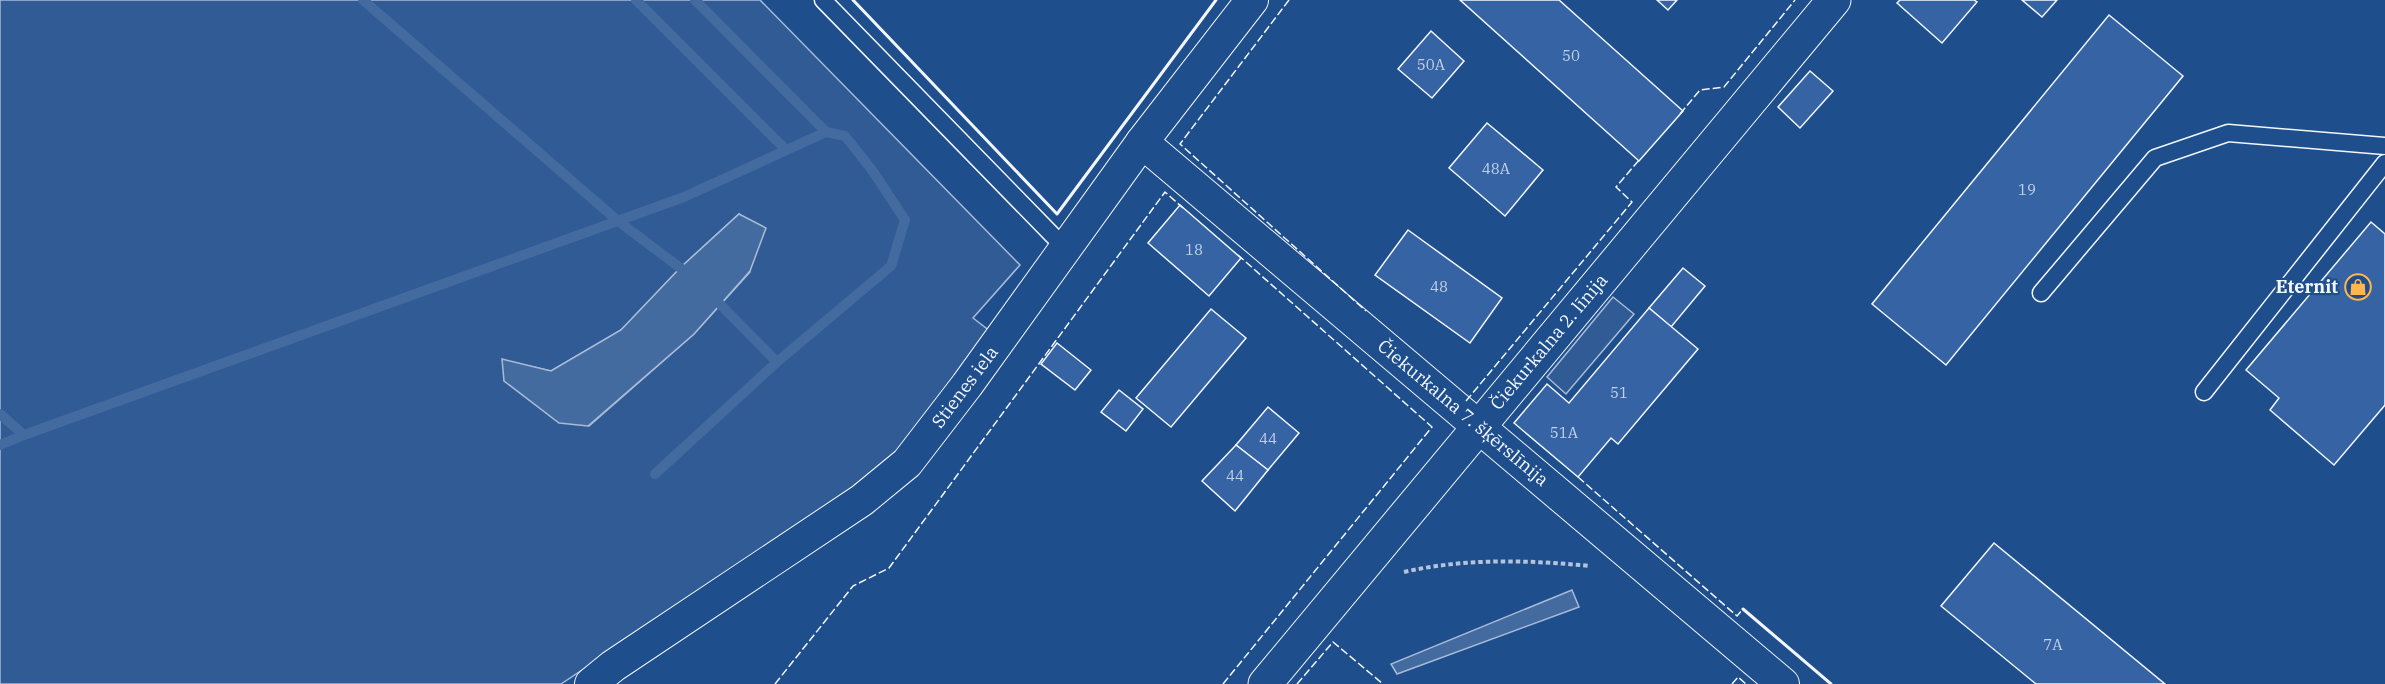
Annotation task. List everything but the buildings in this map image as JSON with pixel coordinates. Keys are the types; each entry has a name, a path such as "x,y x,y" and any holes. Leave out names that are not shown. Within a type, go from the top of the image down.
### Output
{"street":[{"name":"Stienes iela","path":"591,684 613,666 862,500 907,463 968,385 1142,142 1252,0"},
{"name":"Čiekurkalna 2. līnija","path":"1264,684 1834,0"},
{"name":"Čiekurkalna 7. šķērslīnija","path":"1142,142 1783,684"}],"lane":[{"path":"824,0 1066,249"},
{"path":"2041,293 2156,158 2228,133 2385,146"},
{"path":"2204,392 2385,163"}],"path":[{"path":"1357,572 1376,579 1440,564 1543,562 1601,568 1632,556"}],"shaded area":[{"path":"0,0 760,0 1020,265 973,318 991,332 884,469 561,684 0,684","holes":["739,214 750,272 694,334 589,426 502,360 551,371 621,330 681,267"]},
{"path":"739,214 766,228 750,271 694,334 588,426 559,423 504,381 502,359 551,371 621,330 681,267"},
{"path":"1613,297 1634,314 1566,394 1547,377"},
{"path":"1572,590 1579,607 1397,674 1391,664"}],"waterway":[{"path":"363,0 618,221 691,276"},
{"path":"636,0 786,150"},
{"path":"655,474 777,362 891,266 905,220 872,170 845,136 826,132 695,0"},
{"path":"0,414 24,435 684,197 826,132"},
{"path":"711,295 777,362"},
{"path":"0,445 24,435"}],"fence":[{"path":"1289,0 1180,144 1366,311"},
{"path":"1680,114 1700,90 1724,87 1795,0"},
{"path":"1466,401 1632,202 1616,187 1640,159"},
{"path":"775,684 853,586 889,568 1165,192 1183,208"},
{"path":"1223,684 1432,427 1238,255"},
{"path":"1578,477 1737,616 1743,609"},
{"path":"1297,684 1333,642 1383,684"},
{"path":"1732,684 1738,677 1746,684"}],"wall":[{"path":"853,0 1057,214 1216,0"},
{"path":"1743,609 1831,684"}],"place":[{"name":"Eternit","path":"2358,287"}]}
